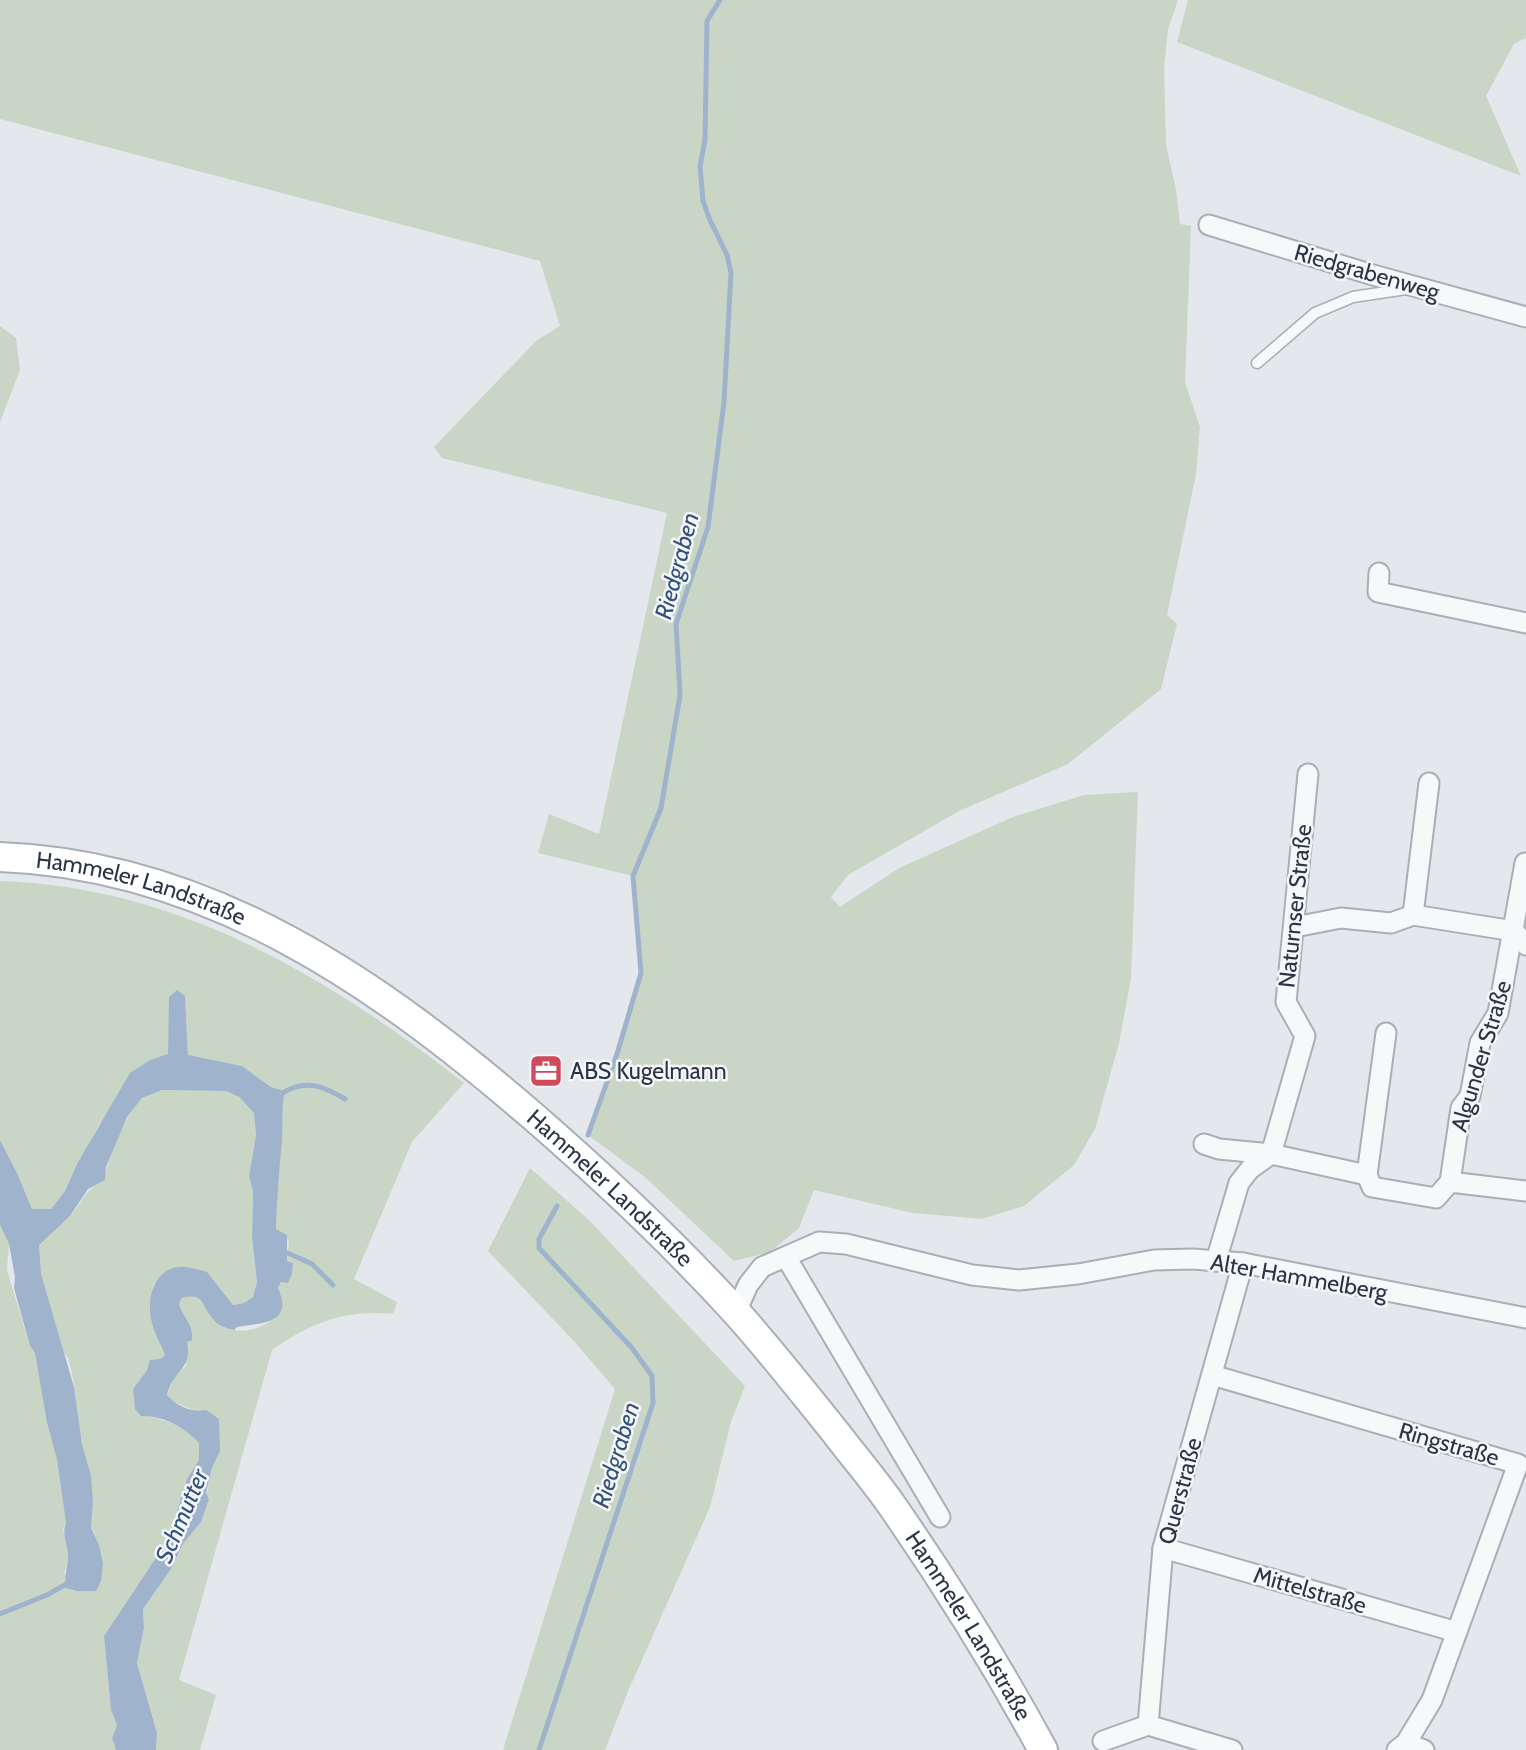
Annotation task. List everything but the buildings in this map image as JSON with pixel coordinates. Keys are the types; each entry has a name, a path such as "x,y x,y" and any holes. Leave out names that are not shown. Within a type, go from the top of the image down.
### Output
{"main road":[{"name":"Hammeler Landstraße","path":"0,857 35,859 110,871 191,894 272,930 369,987 499,1078 736,1312 794,1381 892,1506 1006,1681 1043,1750"}],"street":[{"name":"Riedgrabenweg","path":"1209,225 1526,317"},
{"path":"1379,573 1378,592 1526,623"},
{"name":"Naturnser Straße","path":"1271,1154 1305,1036 1286,1002 1308,774"},
{"path":"1413,915 1429,783"},
{"name":"Algunder Straße","path":"1450,1182 1461,1108 1471,1096 1480,1043 1498,1013 1520,938 1525,863"},
{"path":"1294,927 1341,918 1391,923 1413,915 1520,938"},
{"path":"1385,1033 1367,1175 1372,1187 1436,1198 1450,1182 1526,1191"},
{"path":"1204,1144 1219,1149 1271,1154 1367,1175"},
{"path":"1216,1261 1239,1183 1250,1169 1271,1154"},
{"name":"Alter Hammelberg","path":"736,1312 748,1285 762,1267 819,1242 846,1244 972,1275 1019,1280 1078,1274 1154,1260 1243,1263 1526,1318"},
{"path":"786,1257 940,1517"},
{"name":"Querstraße","path":"1148,1725 1163,1548 1243,1263"},
{"name":"Ringstraße","path":"1212,1375 1518,1464 1432,1700 1409,1748"},
{"name":"Mittelstraße","path":"1163,1548 1457,1632"},
{"path":"1103,1741 1148,1725 1232,1750"}],"lane":[{"path":"1257,363 1315,313 1353,297 1420,287"}],"green space":[{"path":"0,0 1178,0 1168,29 1164,69 1166,144 1180,224 1191,226 1185,382 1200,427 1196,474 1167,615 1177,624 1161,689 1068,764 959,811 848,875 831,897 840,907 899,868 1013,817 1084,795 1138,792 1131,979 1119,1043 1095,1129 1074,1165 1024,1206 982,1219 913,1213 814,1190 799,1228 770,1252 734,1261 646,1178 588,1135 617,1054 640,973 633,876 538,853 549,814 599,834 667,513 442,458 434,447 537,340 560,326 540,261 0,119"},
{"path":"1188,0 1526,0 1526,38 1514,44 1486,96 1521,176 1177,42"},
{"path":"0,326 16,338 20,370 0,422"},
{"path":"0,881 66,887 129,900 189,919 248,944 359,1007 464,1083 412,1142 354,1279 397,1302 393,1314 359,1314 329,1320 300,1332 272,1350 179,1680 216,1695 200,1750 156,1750 157,1733 137,1663 144,1628 143,1609 171,1569 183,1544 201,1522 212,1468 220,1451 197,1412 172,1401 167,1395 175,1375 186,1366 187,1342 192,1340 190,1325 179,1303 182,1298 198,1298 214,1320 222,1326 238,1331 264,1325 278,1315 278,1288 281,1282 288,1283 293,1263 287,1261 289,1241 276,1229 281,1115 285,1091 271,1087 242,1066 188,1056 185,996 169,997 169,1055 150,1060 98,1126 65,1191 51,1209 32,1209 0,1140"},
{"path":"162,1090 226,1091 239,1097 254,1113 256,1135 249,1176 253,1192 252,1237 257,1282 253,1297 244,1303 233,1305 227,1298 179,1267 163,1273 153,1286 152,1323 165,1355 147,1370 133,1389 150,1416 174,1424 191,1434 199,1443 199,1460 187,1479 163,1547 104,1636 111,1710 117,1725 112,1738 116,1750 0,1750 0,1225 9,1244 7,1270 30,1346 35,1353 47,1423 57,1460 66,1523 63,1528 68,1559 64,1575 99,1545 91,1528 93,1502 74,1383 42,1281 37,1253 39,1244 46,1235 71,1215 88,1191 104,1180 113,1149 129,1115 142,1099"},
{"path":"530,1168 590,1221 745,1386 731,1422 710,1507 629,1689 605,1750 503,1750 615,1389 572,1339 488,1251"}],"water":[{"path":"177,990 185,996 188,1055 242,1066 271,1087 285,1091 276,1229 287,1235 287,1261 293,1263 288,1283 281,1282 278,1288 282,1309 273,1320 237,1327 234,1330 215,1321 202,1301 195,1297 182,1298 179,1303 190,1325 192,1340 187,1342 185,1364 167,1395 185,1408 206,1410 219,1419 220,1451 212,1468 206,1493 209,1499 201,1522 183,1544 171,1569 143,1609 144,1628 137,1663 157,1733 156,1750 116,1750 112,1738 117,1725 111,1710 104,1636 163,1547 187,1479 199,1460 199,1443 187,1432 165,1420 141,1416 135,1409 133,1389 147,1370 150,1360 160,1359 165,1355 151,1319 150,1302 158,1279 170,1269 182,1267 207,1272 233,1305 244,1303 253,1297 257,1282 252,1237 253,1192 249,1176 256,1135 254,1113 239,1097 226,1091 162,1090 142,1098 127,1117 106,1167 105,1180 88,1189 70,1216 39,1245 41,1274 74,1387 82,1444 91,1476 91,1528 103,1563 101,1581 96,1591 66,1588 66,1523 57,1460 47,1423 35,1353 30,1346 14,1288 15,1277 9,1244 0,1225 0,1140 32,1209 51,1209 65,1191 78,1162 130,1073 150,1060 168,1054 169,997"}],"waterway":[{"name":"Riedgraben","path":"588,1135 617,1054 641,973 633,876 661,808 680,695 676,624 708,527 724,402 731,273 727,255 703,201 700,166 705,140 707,21 720,0"},
{"name":"Schmutter","path":"281,1094 306,1085 321,1087 345,1099"},
{"name":"Riedgraben","path":"539,1750 653,1403 652,1376 632,1348 539,1248 539,1239 557,1206"},
{"name":"Schmutter","path":"281,1250 312,1264 333,1285"},
{"path":"0,1614 47,1595 70,1582"}],"place":[{"name":"ABS Kugelmann","path":"546,1071"}]}
